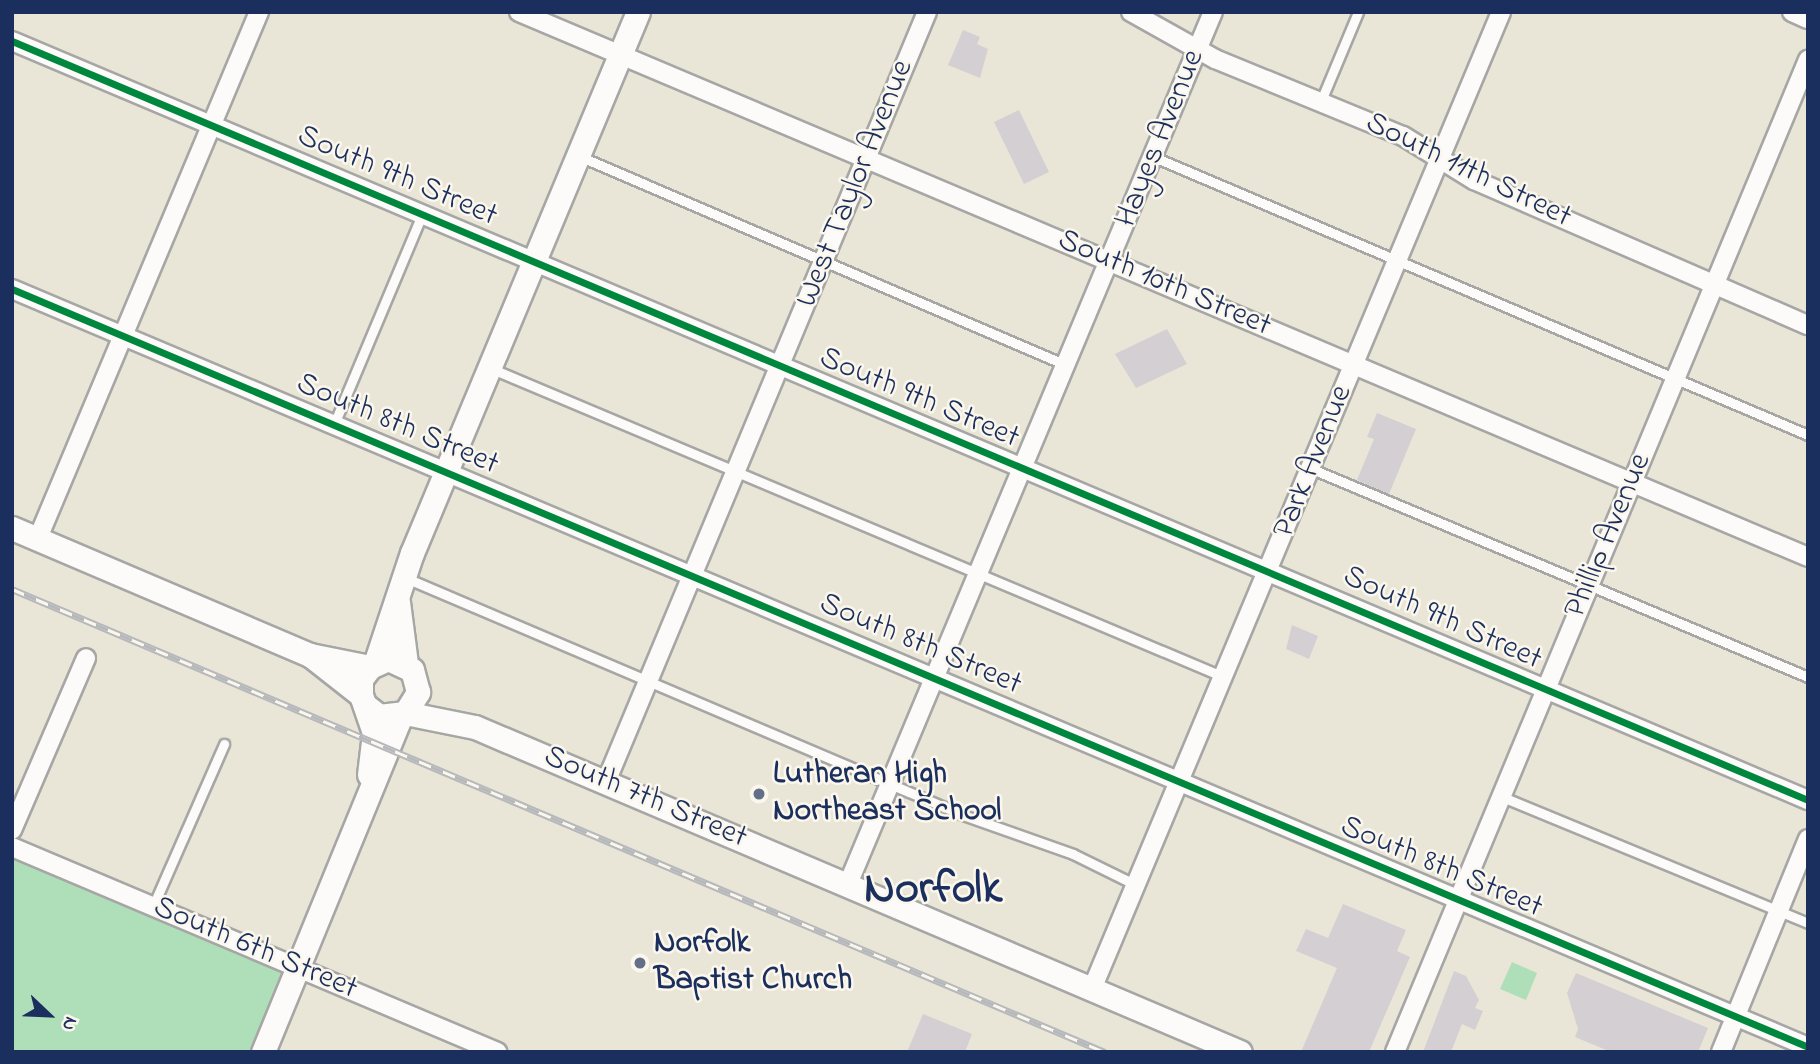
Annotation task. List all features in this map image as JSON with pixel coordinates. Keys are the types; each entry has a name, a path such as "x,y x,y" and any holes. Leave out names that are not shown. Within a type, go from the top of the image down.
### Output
{"street":[{"path":"38,538 259,12"},
{"name":"South 10th Street","path":"519,12 1808,557"},
{"path":"368,792 374,733 363,700 361,679 372,665 388,619 398,602 404,578 638,12"},
{"name":"West Taylor Avenue","path":"606,782 927,12"},
{"name":"South 11th Street","path":"1131,12 1198,49 1403,136 1474,180 1808,326"},
{"name":"Hayes Avenue","path":"848,884 937,678 1213,12"},
{"name":"Park Avenue","path":"1092,989 1270,570 1501,12"},
{"path":"1792,12 1808,19"},
{"name":"South 9th Street","path":"12,41 1022,470 1270,570 1544,690 1808,800"},
{"name":"Phillip Avenue","path":"1395,1052 1808,60"},
{"name":"South 8th Street","path":"12,289 937,678 1179,784 1808,1047"},
{"path":"12,528 310,655 372,665 388,659 412,674"},
{"path":"263,1052 368,792 384,764 403,715 416,700 398,602"},
{"path":"310,655 379,716 403,715"},
{"path":"12,830 86,658"},
{"name":"South 7th Street","path":"412,674 475,727"},
{"name":"South 7th Street","path":"403,715 475,727 1240,1052"},
{"path":"1721,1052 1808,839"},
{"name":"South 6th Street","path":"12,847 497,1052"}],"lane":[{"path":"1320,103 1358,12"},
{"path":"579,156 825,259 1066,365"},
{"path":"1154,157 1808,435"},
{"path":"334,424 422,215"},
{"path":"490,368 1224,677"},
{"path":"1312,469 1808,677"},
{"path":"404,578 988,825 1073,854 1136,885"},
{"path":"153,906 224,744"},
{"path":"1500,796 1808,923"}],"green space":[{"path":"12,847 297,966 263,1052 12,1052"},
{"path":"1512,962 1537,973 1526,1000 1500,989"}],"building":[{"path":"963,30 980,37 977,44 988,49 980,78 948,65"},
{"path":"1019,110 1049,172 1024,184 994,122"},
{"path":"1167,329 1187,364 1136,388 1115,354"},
{"path":"1377,413 1416,429 1389,494 1357,480 1374,439 1367,437"},
{"path":"1292,625 1318,636 1309,659 1286,649"},
{"path":"1343,904 1406,930 1397,951 1410,957 1369,1052 1301,1052 1337,968 1296,951 1306,929 1328,938"},
{"path":"1454,971 1466,976 1479,1000 1475,1008 1483,1011 1475,1030 1462,1024 1451,1052 1423,1052"},
{"path":"1576,973 1708,1028 1698,1052 1611,1052 1575,1037 1578,1029 1567,993"},
{"path":"923,1014 972,1034 965,1052 907,1052"}],"railway":[{"path":"12,589 1105,1052"}],"cycle path":[{"path":"12,41 1808,800"},
{"path":"12,289 1808,1047"}],"place":[{"name":"Lutheran High Northeast School","path":"759,794"},
{"name":"Norfolk Baptist Church","path":"640,963"}],"district":[{"name":"Norfolk","path":"933,890"}]}
